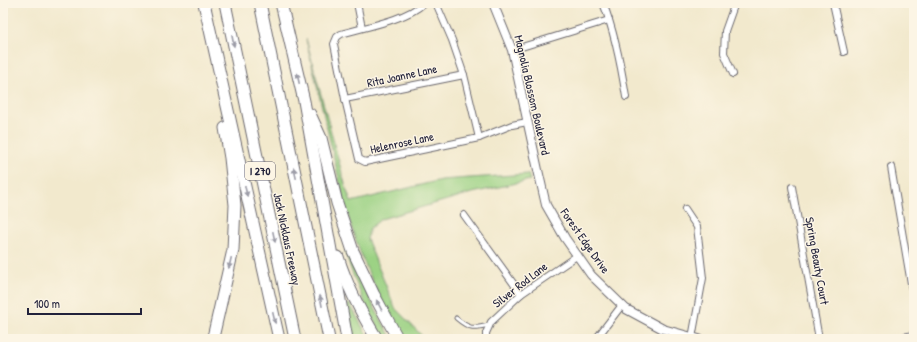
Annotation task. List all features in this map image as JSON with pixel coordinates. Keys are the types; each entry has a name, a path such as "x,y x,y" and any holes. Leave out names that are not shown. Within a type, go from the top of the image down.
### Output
{"highway":[{"path":"204,3 230,158 235,205 233,250 212,339"},
{"path":"204,3 279,339"},
{"name":"Jack Nicklaus Freeway","path":"225,3 295,339"},
{"name":"Jack Nicklaus Freeway","path":"260,3 329,339"},
{"path":"281,3 304,101 347,339"},
{"path":"304,101 321,138 336,203 353,251 374,295 398,339"},
{"path":"324,213 343,273 367,324 376,339"}],"street":[{"path":"357,3 362,28 397,18 420,7 424,3"},
{"path":"436,3 452,40 464,75 480,138"},
{"name":"Magnolia Blossom Boulevard","path":"493,3 512,50 538,170"},
{"path":"603,3 609,20 623,75 626,97"},
{"path":"733,74 724,54 725,31 735,3"},
{"path":"833,3 844,52"},
{"path":"512,50 609,20"},
{"name":"Helenrose Lane","path":"362,28 341,34 335,39 334,44 357,156 362,162 480,138 512,125 527,122"},
{"name":"Rita Joanne Lane","path":"345,99 464,75"},
{"path":"891,167 914,301"},
{"name":"Forest Edge Drive","path":"538,170 546,205 565,238 591,275 626,309 663,330 695,338"},
{"name":"Spring Beauty Court","path":"792,187 819,339"},
{"path":"685,209 696,227 703,278 695,338"},
{"path":"464,215 521,294"},
{"name":"Silver Rod Lane","path":"486,339 486,333 491,322 521,294 578,255"},
{"path":"596,339 622,305"},
{"path":"898,339 914,336"}],"lane":[{"path":"456,318 470,328 475,329 489,325"}],"green space":[{"path":"306,39 351,202 441,180 528,174 530,180 468,194 381,219 370,228 367,239 395,308 425,339 405,339 386,308 362,258 345,205"},
{"path":"348,250 374,307 392,339 384,339 372,318 357,286 345,251"},
{"path":"350,304 369,339 354,339 347,305"}]}
